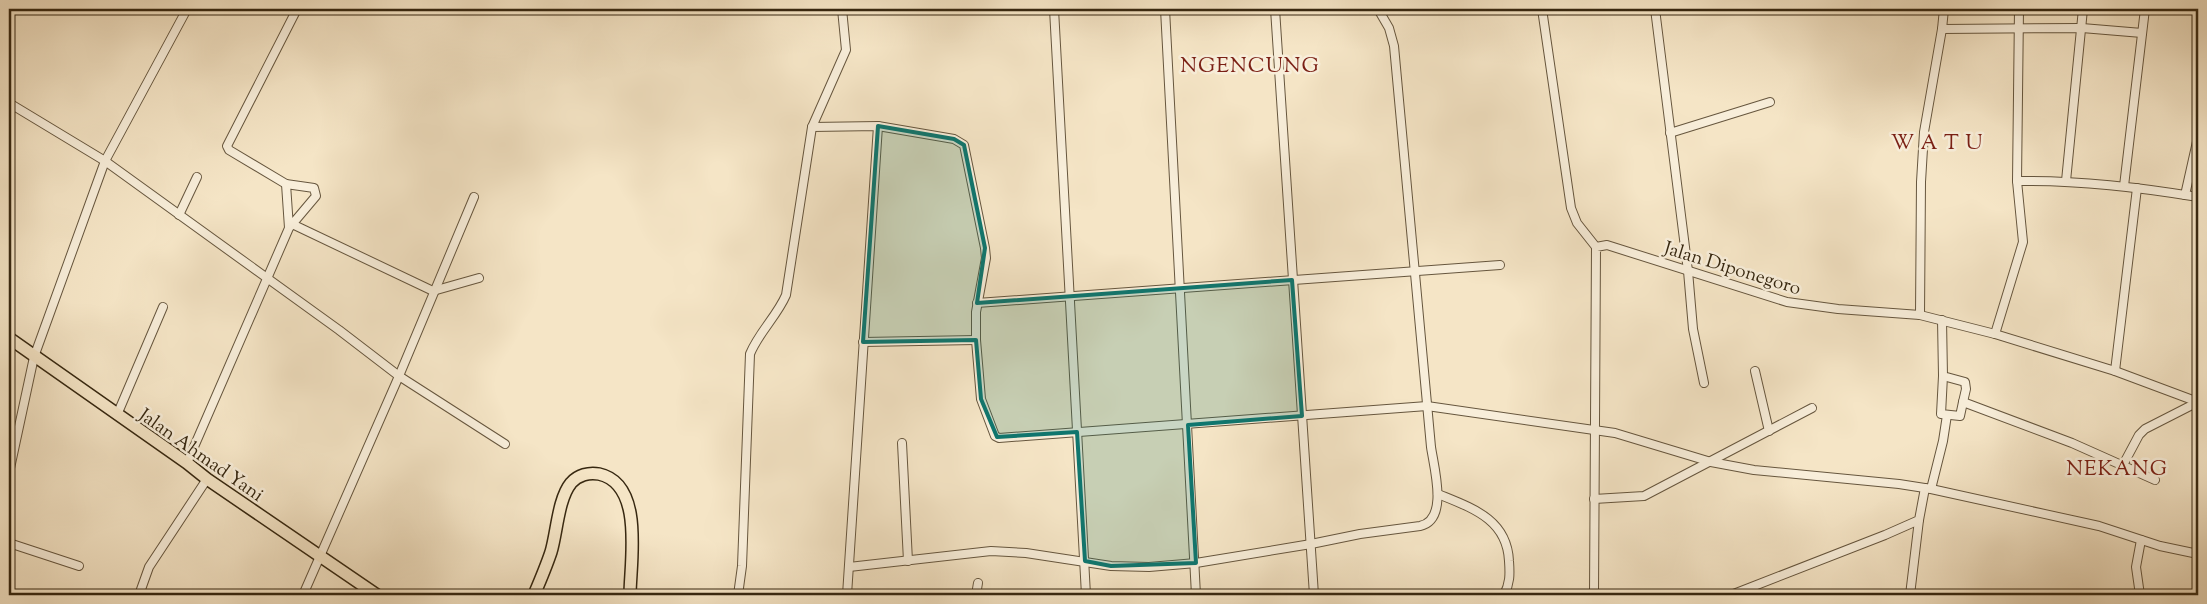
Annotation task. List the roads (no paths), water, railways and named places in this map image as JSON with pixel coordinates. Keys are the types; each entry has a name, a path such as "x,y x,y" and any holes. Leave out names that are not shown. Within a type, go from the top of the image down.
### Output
{"highway":[{"name":"Jalan Ahmad Yani","path":"9,338 34,358 207,479 377,595"},
{"path":"534,595 551,551 562,505 570,484 579,476 589,474 607,477 615,484 623,494 630,510 633,538 630,595"}],"street":[{"path":"9,473 11,452 34,358 105,161 187,9"},
{"path":"186,463 290,226 316,196 315,190 309,187 286,184 228,150 227,146 297,9"},
{"path":"738,595 742,566 750,354 755,342 782,305 786,295 812,127 846,50 842,9"},
{"path":"1054,9 1086,595"},
{"path":"1165,9 1179,289 1196,563 1196,595"},
{"path":"1275,9 1314,595"},
{"path":"849,567 991,551 1026,553 1111,566 1196,563 1428,524 1435,515 1438,494 1427,406 1394,46 1389,28 1378,9"},
{"path":"1542,9 1571,208 1577,223 1596,247 1594,595"},
{"path":"1655,9 1688,271 1693,329 1704,384"},
{"path":"1920,315 1921,182 1924,132 1944,9"},
{"path":"1995,334 2023,242 2017,181 2019,9"},
{"path":"2066,181 2083,9"},
{"path":"2124,186 2145,9"},
{"path":"1942,29 2082,28 2142,33"},
{"path":"1670,133 1770,102"},
{"path":"9,103 105,161 399,376 505,444"},
{"path":"812,127 878,126 954,140 964,145 985,248 986,258 977,303 976,340 981,399 995,437 1188,425 1427,406 1595,430 1637,438 1711,462 1754,470 1928,489 2099,526 2141,540 2198,554"},
{"path":"846,595 878,126"},
{"path":"2185,195 2198,137"},
{"path":"179,215 197,177"},
{"path":"2017,181 2066,181 2124,186 2198,197"},
{"path":"286,184 290,226"},
{"path":"2115,371 2137,188"},
{"path":"303,595 399,376 474,197"},
{"path":"290,226 433,291 479,278"},
{"name":"Jalan Diponegoro","path":"1596,247 1607,245 1787,302 1807,306 1920,315 1942,320 1995,334 2115,371 2197,402"},
{"path":"977,303 1500,266"},
{"path":"117,416 163,307"},
{"path":"1942,320 1943,376 1941,412 1947,415 1961,415 1966,389 1965,382 1943,376"},
{"path":"863,342 976,340"},
{"path":"1755,371 1770,431"},
{"path":"1963,402 2072,443 2155,480"},
{"path":"2123,465 2139,435 2146,429 2197,402"},
{"path":"1594,499 1644,496 1812,408"},
{"path":"1910,595 1919,520 1943,441 1947,415"},
{"path":"902,443 908,561"},
{"path":"139,595 148,567 207,479"},
{"path":"1438,494 1480,513 1490,520 1504,536 1509,552 1510,582 1504,595"},
{"path":"1731,595 1919,520"},
{"path":"2140,595 2136,567 2141,540"},
{"path":"9,543 79,566"},
{"path":"976,595 978,583"}],"district":[{"name":"NGENCUNG","path":"1250,65"},
{"name":"W A T U","path":"1937,142"},
{"name":"NEKANG","path":"2117,468"}]}
